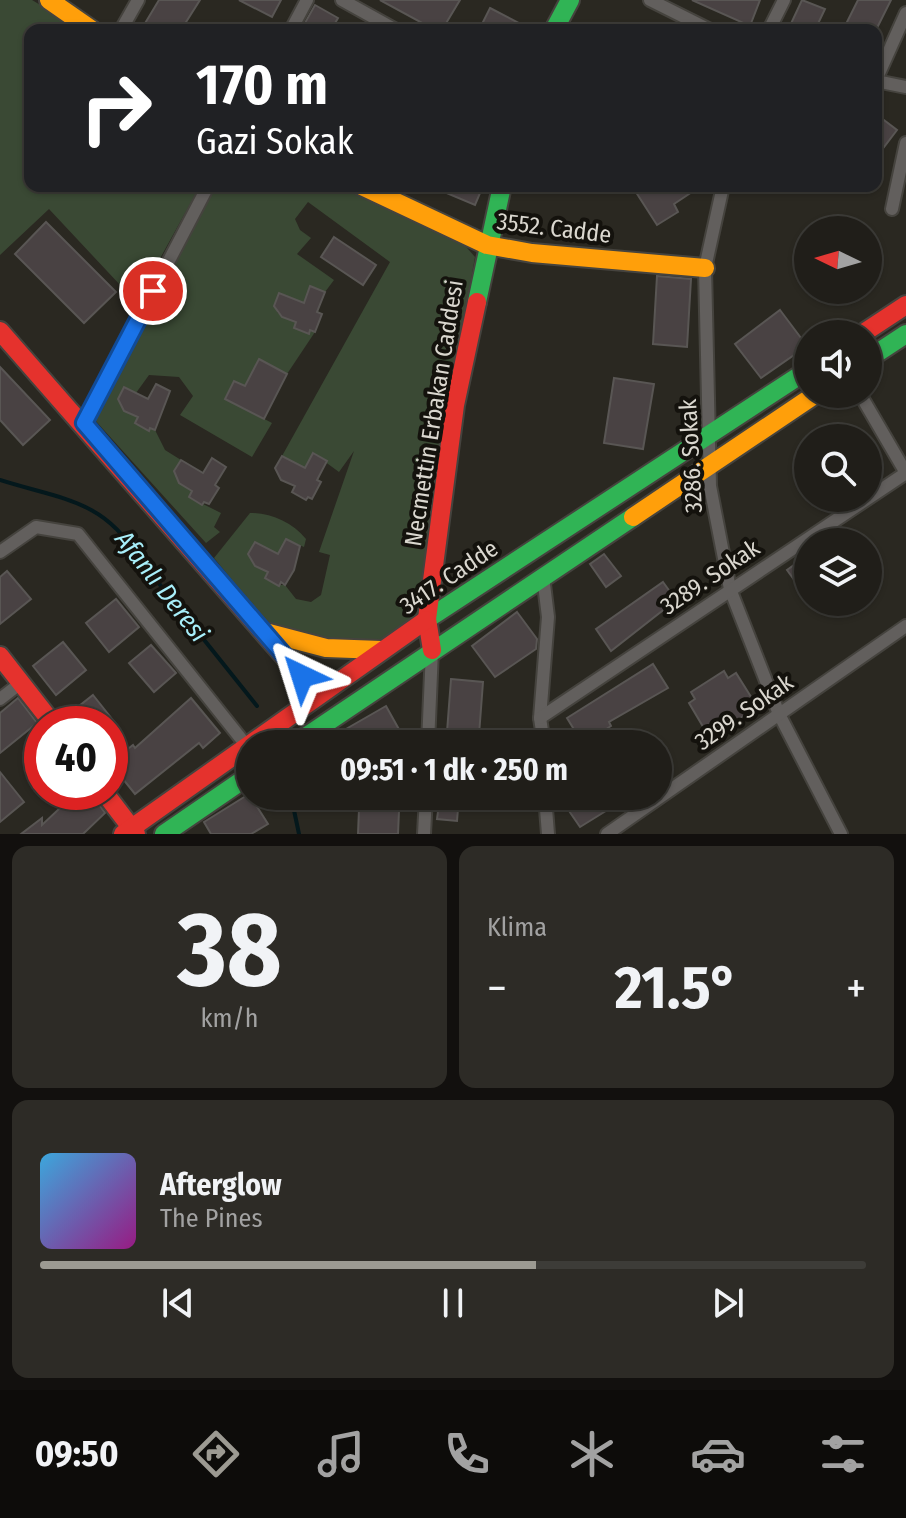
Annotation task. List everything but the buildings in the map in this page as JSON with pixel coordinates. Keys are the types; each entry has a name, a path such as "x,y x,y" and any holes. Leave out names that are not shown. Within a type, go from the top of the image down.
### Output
{"street":[{"path":"49,0 83,24"},
{"path":"124,24 138,0"},
{"path":"294,24 307,0"},
{"path":"342,0 385,24"},
{"path":"557,24 570,0"},
{"path":"650,0 698,24"},
{"path":"772,24 784,0"},
{"path":"882,67 906,13"},
{"path":"882,81 906,87"},
{"path":"892,209 906,143"},
{"path":"84,423 205,192"},
{"name":"3552. Cadde","path":"375,192 487,245 532,253 705,268"},
{"name":"Necmettin Erbakan Caddesi","path":"432,650 427,619 455,405 500,192"},
{"name":"3286. Sokak","path":"722,192 705,268 709,465 730,589 779,714 838,833"},
{"path":"882,321 906,305"},
{"path":"0,331 84,423 318,695"},
{"path":"882,350 906,334"},
{"name":"3417. Cadde","path":"267,730 427,619 794,379"},
{"path":"315,730 795,408"},
{"path":"868,408 906,473"},
{"name":"3289. Sokak","path":"540,718 906,473"},
{"path":"0,552 36,527 78,534 246,730"},
{"path":"542,730 540,718 548,617 543,576"},
{"name":"3299. Sokak","path":"607,834 906,626"},
{"path":"263,631 326,648 356,652 384,650"},
{"path":"429,730 432,650"},
{"path":"0,656 40,706"},
{"path":"0,699 22,682"},
{"name":"3417. Cadde","path":"131,832 236,753"},
{"path":"164,834 236,785"},
{"path":"116,810 131,832"},
{"path":"424,834 425,810"},
{"path":"546,810 548,834"}],"green space":[{"path":"0,0 32,0 72,24 24,24 24,192 197,192 136,302 49,209 0,255"},
{"path":"213,192 359,192 461,241 475,257 436,477 417,613 411,628 384,646 355,648 273,630 214,558 250,513 273,517 288,523 300,533 306,539 304,547 286,539 278,554 255,542 249,553 255,566 262,569 266,563 279,585 285,585 296,599 311,602 321,595 330,555 319,552 354,451 339,472 313,453 305,468 282,456 390,262 308,202 295,219 300,230 311,238 297,254 334,280 325,292 310,287 304,303 279,294 277,312 282,317 299,316 294,328 315,332 287,374 259,359 245,386 234,381 225,398 272,423 252,457 180,415 193,396 179,377 149,375 136,393 124,387 120,405 131,414 141,411 135,424 155,430 165,450 181,460 174,471 179,483 186,487 196,485 189,497 221,513 214,527 220,532 206,543 93,418"}],"waterway":[{"name":"Afanlı Deresi","path":"0,480 61,497 95,512 110,523 257,706"},
{"name":"Afanlı Deresi","path":"294,810 299,834"}],"traffic: fast":[{"path":"557,24 570,0"},
{"path":"477,302 501,192"},
{"path":"882,350 906,334"},
{"path":"426,620 794,379"},
{"path":"316,730 633,517"},
{"path":"164,834 236,785"}],"traffic: slow":[{"path":"49,0 83,24"},
{"path":"375,192 487,245 532,253 705,268"},
{"path":"633,517 795,408"},
{"path":"265,632 326,648 381,650"}],"traffic: jam":[{"path":"432,650 427,619 455,405 477,302"},
{"path":"882,321 906,305"},
{"path":"0,331 318,695"},
{"path":"123,834 426,620"},
{"path":"0,656 39,706"},
{"path":"118,810 136,834"}],"route":[{"path":"153,291 84,423 302,676"}]}
